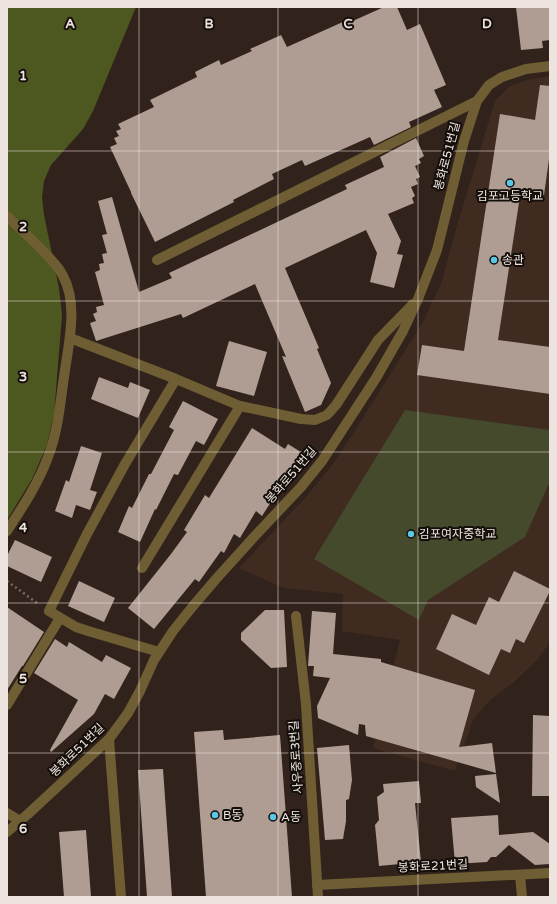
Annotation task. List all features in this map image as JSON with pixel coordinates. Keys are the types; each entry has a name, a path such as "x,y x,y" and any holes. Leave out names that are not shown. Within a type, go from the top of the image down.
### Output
{"street":[{"name":"봉화로51번길","path":"7,832 109,739 128,712 140,691 154,660 173,630 322,462 376,378 403,331 418,299 436,250 464,141 477,101 489,85 502,77 526,69 550,66"},
{"path":"157,260 477,101"},
{"path":"7,216 38,246 57,266 64,276 70,299 71,317 70,338 60,414 49,457 40,476 7,531"},
{"name":"봉화로51번길","path":"70,338 176,379 240,406 302,419 315,420 327,415 336,405 378,340 418,299"},
{"path":"159,652 76,627 49,611 87,534 125,464 176,379"},
{"path":"142,568 240,406"},
{"name":"사우중로3번길","path":"296,616 306,704 318,897"},
{"path":"7,705 60,618"},
{"path":"109,739 121,897"},
{"path":"7,813 20,821"},
{"name":"봉화로21번길","path":"317,885 550,873"},
{"path":"520,875 522,897"}],"path":[{"path":"7,581 49,611"}],"shaded area":[{"name":"김포여자중학교","path":"550,76 550,642 538,659 513,683 490,700 473,720 455,771 373,748 400,640 342,631 343,594 284,588 239,568 304,499 333,464 423,322 441,284 495,101 510,86 526,80"}],"green space":[{"path":"7,7 136,7 93,111 83,129 51,165 44,181 42,197 44,215 59,288 62,315 54,414 47,445 32,479 7,520"},
{"path":"405,410 550,430 550,481 525,537 428,600 419,620 314,559"}],"building":[{"path":"384,7 397,7 407,30 420,24 446,85 434,90 442,107 409,122 411,127 374,145 370,137 305,166 302,160 272,174 274,179 233,200 234,202 155,242 110,147 117,144 114,138 119,136 116,131 121,129 118,124 154,107 150,100 197,77 195,72 219,60 221,65 252,51 250,49 281,35 287,47 345,21 346,24"},
{"path":"516,7 550,7 550,40 542,41 543,48 521,50"},
{"path":"540,85 550,86 550,152 544,195 532,193 531,198 520,196 498,340 550,347 550,394 417,375 422,345 464,351 500,114 535,120"},
{"path":"416,138 424,156 419,159 421,163 415,166 420,177 416,179 418,184 411,187 415,196 412,198 414,203 388,214 401,241 397,254 403,255 394,288 370,282 377,253 366,230 285,268 319,348 317,349 331,383 321,405 305,412 282,356 286,357 255,284 183,318 181,314 96,341 90,323 96,321 93,314 97,312 96,307 104,305 95,272 100,270 99,264 104,263 102,254 107,253 102,235 107,234 98,201 112,197 139,292 172,278 169,273 347,189 345,185 384,167 380,157"},
{"path":"229,341 267,352 254,396 216,386"},
{"path":"99,377 128,388 130,382 150,390 138,418 91,399"},
{"path":"183,401 218,419 204,445 196,441 178,475 174,474 156,510 155,509 140,542 118,532 129,506 132,508 174,430 169,427"},
{"path":"252,428 285,449 288,444 304,454 286,484 283,483 262,516 256,511 240,538 234,534 224,553 221,551 199,582 195,579 154,629 128,608 187,532 184,530 205,495 209,498"},
{"path":"81,446 102,453 90,490 97,492 90,510 76,505 72,518 55,511 66,480 69,482"},
{"path":"15,540 52,557 41,582 7,566 7,556"},
{"path":"514,571 550,589 524,643 516,639 510,653 501,649 489,675 436,649 452,614 476,625 489,597 499,602"},
{"path":"79,581 115,598 104,622 68,606"},
{"path":"7,607 44,632 7,690"},
{"path":"265,610 284,610 287,667 271,668 241,640 241,633"},
{"path":"312,611 336,613 333,654 381,659 381,662 475,690 459,747 492,743 496,773 366,736 365,725 359,724 358,735 318,718 317,706 330,678 313,676 314,666 308,666"},
{"path":"55,639 67,647 69,642 102,662 106,655 131,668 114,699 105,694 94,714 51,752 50,750 78,700 34,673"},
{"path":"533,715 550,716 550,796 532,796"},
{"path":"223,730 224,740 280,735 292,897 206,897 194,732"},
{"path":"349,745 352,780 349,799 346,800 346,821 343,839 325,840 317,748"},
{"path":"163,769 172,897 147,897 138,770"},
{"path":"496,774 500,803 476,787 475,776"},
{"path":"419,781 421,803 415,803 421,862 379,866 375,825 379,820 377,797 384,792 383,784"},
{"path":"498,815 499,835 533,832 550,844 550,864 535,865 509,845 496,857 491,857 487,862 455,864 451,818"},
{"path":"86,830 91,897 64,897 59,832"}],"place":[{"name":"김포고등학교","path":"510,183"},
{"name":"송관","path":"494,260"},
{"name":"김포여자중학교","path":"411,534"},
{"name":"B동","path":"215,815"},
{"name":"A동","path":"273,817"}]}
